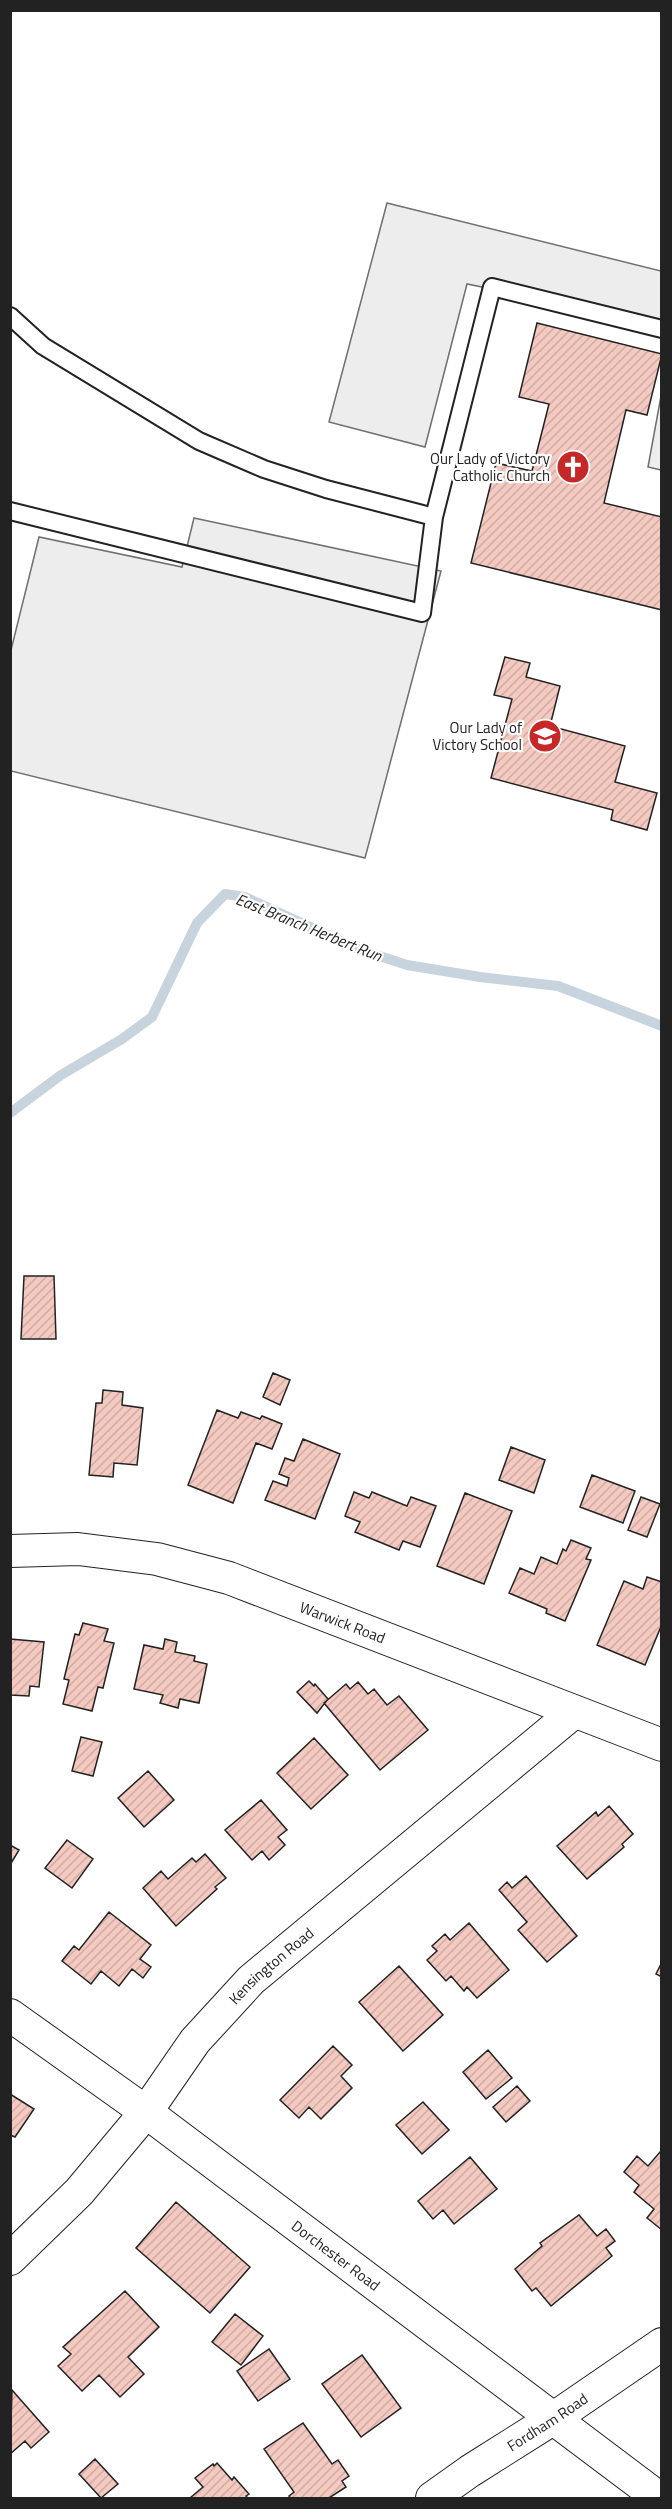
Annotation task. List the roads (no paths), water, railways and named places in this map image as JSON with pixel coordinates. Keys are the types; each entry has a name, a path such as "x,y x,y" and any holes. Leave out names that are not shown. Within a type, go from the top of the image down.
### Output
{"street":[{"name":"Warwick Road","path":"10,1551 78,1549 146,1557 229,1578 662,1745"},
{"name":"Kensington Road","path":"10,2259 79,2192 146,2112 195,2041 251,1980 574,1712"},
{"name":"Dorchester Road","path":"10,2015 146,2112 660,2499"},
{"name":"Fordham Road","path":"432,2499 470,2470 554,2418 662,2344"}],"lane":[{"path":"10,511 422,613 434,517 492,287 662,330"},
{"path":"10,316 43,346 199,441 264,470 434,517"}],"waterway":[{"name":"East Branch Herbert Run","path":"10,1113 61,1075 122,1039 152,1017 197,923 225,894 245,897 358,949 407,965 480,977 558,986 662,1026"}],"place":[{"name":"Our Lady of Victory Catholic Church","path":"573,467"},
{"name":"Our Lady of Victory School","path":"545,736"}]}
